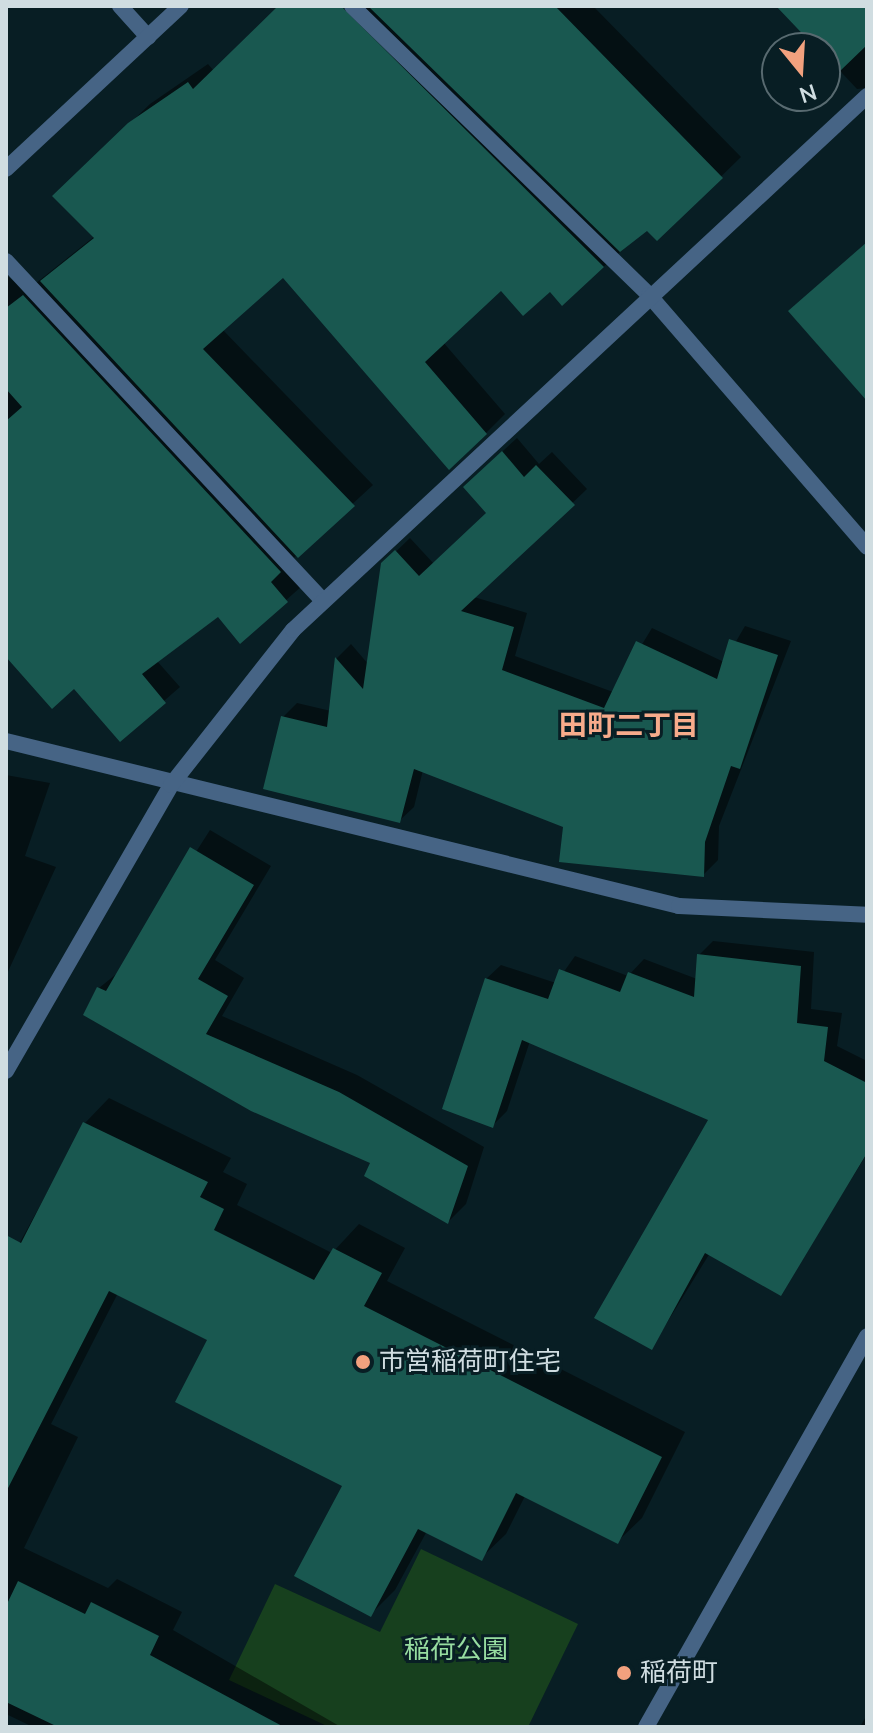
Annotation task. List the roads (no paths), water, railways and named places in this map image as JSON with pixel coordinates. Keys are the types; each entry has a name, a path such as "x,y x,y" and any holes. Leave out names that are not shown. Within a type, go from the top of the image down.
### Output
{"street":[{"path":"120,6 148,37"},
{"path":"6,169 181,6"},
{"path":"352,6 649,295 867,547"},
{"path":"6,1071 171,785 323,601 649,295 867,96"},
{"path":"6,261 323,601"},
{"path":"6,741 171,785 679,906 867,915"},
{"path":"646,1727 865,1343"}],"place":[{"name":"市営稲荷町住宅","path":"363,1362"},
{"name":"稲荷町","path":"624,1673"}],"district":[{"name":"田町二丁目","path":"629,726"}],"park label":[{"name":"稲荷公園","path":"456,1650"}]}
